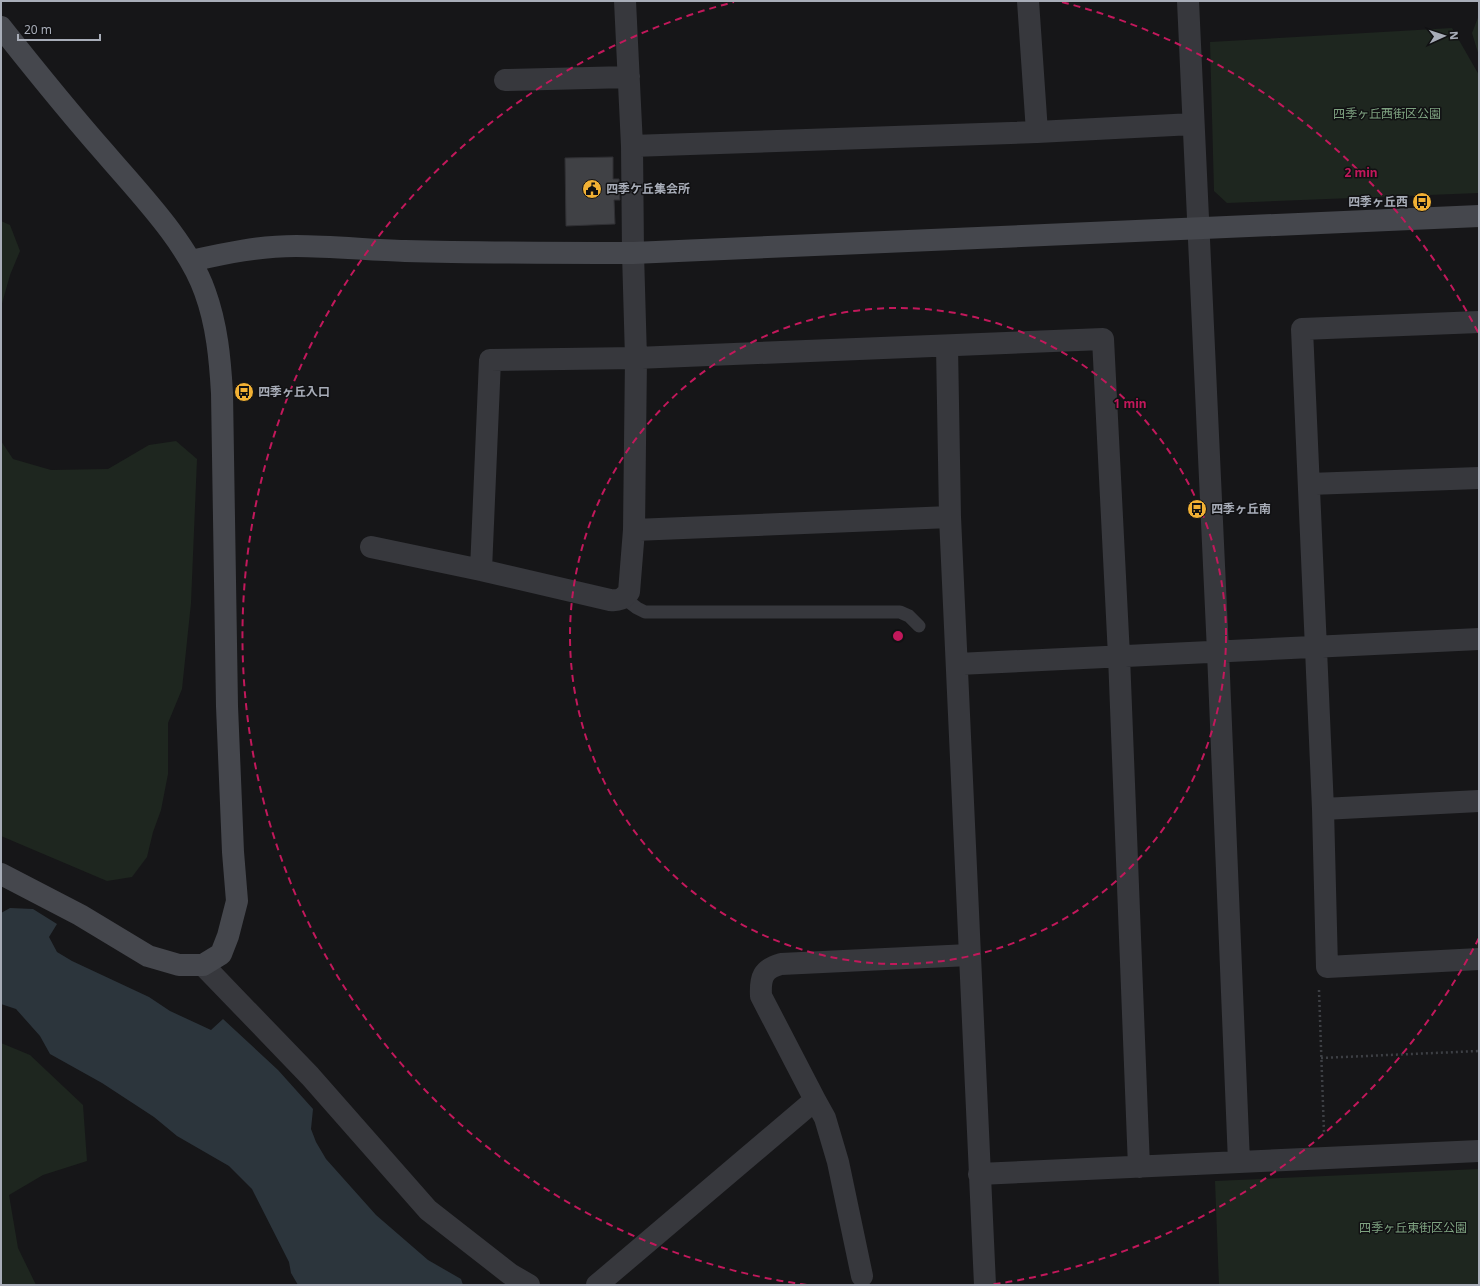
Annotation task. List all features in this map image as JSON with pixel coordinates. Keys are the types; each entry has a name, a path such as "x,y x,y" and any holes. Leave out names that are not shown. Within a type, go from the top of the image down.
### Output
{"street":[{"path":"371,547 481,570 610,600 617,601 624,598 629,592 631,585 634,530 636,358 632,146 625,1"},
{"path":"1028,1 1037,132"},
{"path":"1188,1 1218,652 1239,1162"},
{"path":"1,27 52,92 144,198 166,226 191,261 205,292 214,322 220,359 222,393 227,706 233,852 237,901 228,936 221,954 203,965 179,965 148,956 80,915 1,874"},
{"path":"505,80 628,77"},
{"path":"632,146 1037,132 1193,124"},
{"path":"191,261 258,248 296,246 392,251 502,254 633,253 1479,216"},
{"path":"1479,322 1302,329 1327,967 1479,960"},
{"path":"481,570 490,360 636,358 1103,339 1119,656 1139,1167"},
{"path":"947,346 950,517 958,664 969,955 985,1285"},
{"path":"1309,484 1479,478"},
{"path":"634,530 950,517"},
{"path":"958,664 1479,639"},
{"path":"1322,809 1479,801"},
{"path":"862,1276 838,1162 826,1118 815,1100 761,996 761,984 764,974 770,967 781,964 969,955"},
{"path":"203,965 310,1076 428,1210 510,1274 529,1285"},
{"path":"597,1285 815,1100"},
{"path":"979,1174 1479,1152"}],"lane":[{"path":"624,598 645,612 900,612 909,616 919,626"}],"path":[{"path":"1324,1136 1318,978 1327,967"},
{"path":"1322,1058 1479,1051"}],"green space":[{"path":"1479,15 1479,56 1472,33"},
{"name":"四季ヶ丘西街区公園","path":"1452,28 1479,75 1479,193 1227,203 1214,191 1210,42"},
{"path":"1,221 10,225 20,251 10,275 1,307"},
{"path":"1,441 13,459 51,470 108,469 149,445 176,441 197,459 191,603 182,689 168,723 168,774 161,810 153,832 147,857 132,877 107,881 1,836"},
{"path":"1,1043 30,1055 83,1105 87,1161 43,1175 9,1195 18,1248 36,1285 1,1285"},
{"name":"四季ヶ丘東街区公園","path":"1479,1169 1479,1285 1219,1285 1215,1181"}],"shaded area":[{"path":"10,908 33,909 57,924 49,937 57,952 72,961 149,997 170,1011 211,1030 223,1019 278,1070 313,1109 311,1129 316,1142 326,1159 376,1215 428,1260 461,1279 463,1285 298,1285 291,1273 289,1262 252,1189 229,1166 177,1136 154,1117 102,1083 50,1054 40,1036 16,1009 1,1004 1,913"}],"building":[{"name":"四季ケ丘集会所","path":"613,157 613,179 619,179 620,200 614,200 615,224 566,226 565,158"}],"place":[{"name":"四季ケ丘集会所","path":"592,189"},
{"name":"四季ヶ丘西","path":"1422,202"},
{"name":"四季ヶ丘入口","path":"244,392"},
{"name":"四季ヶ丘南","path":"1197,509"}]}
